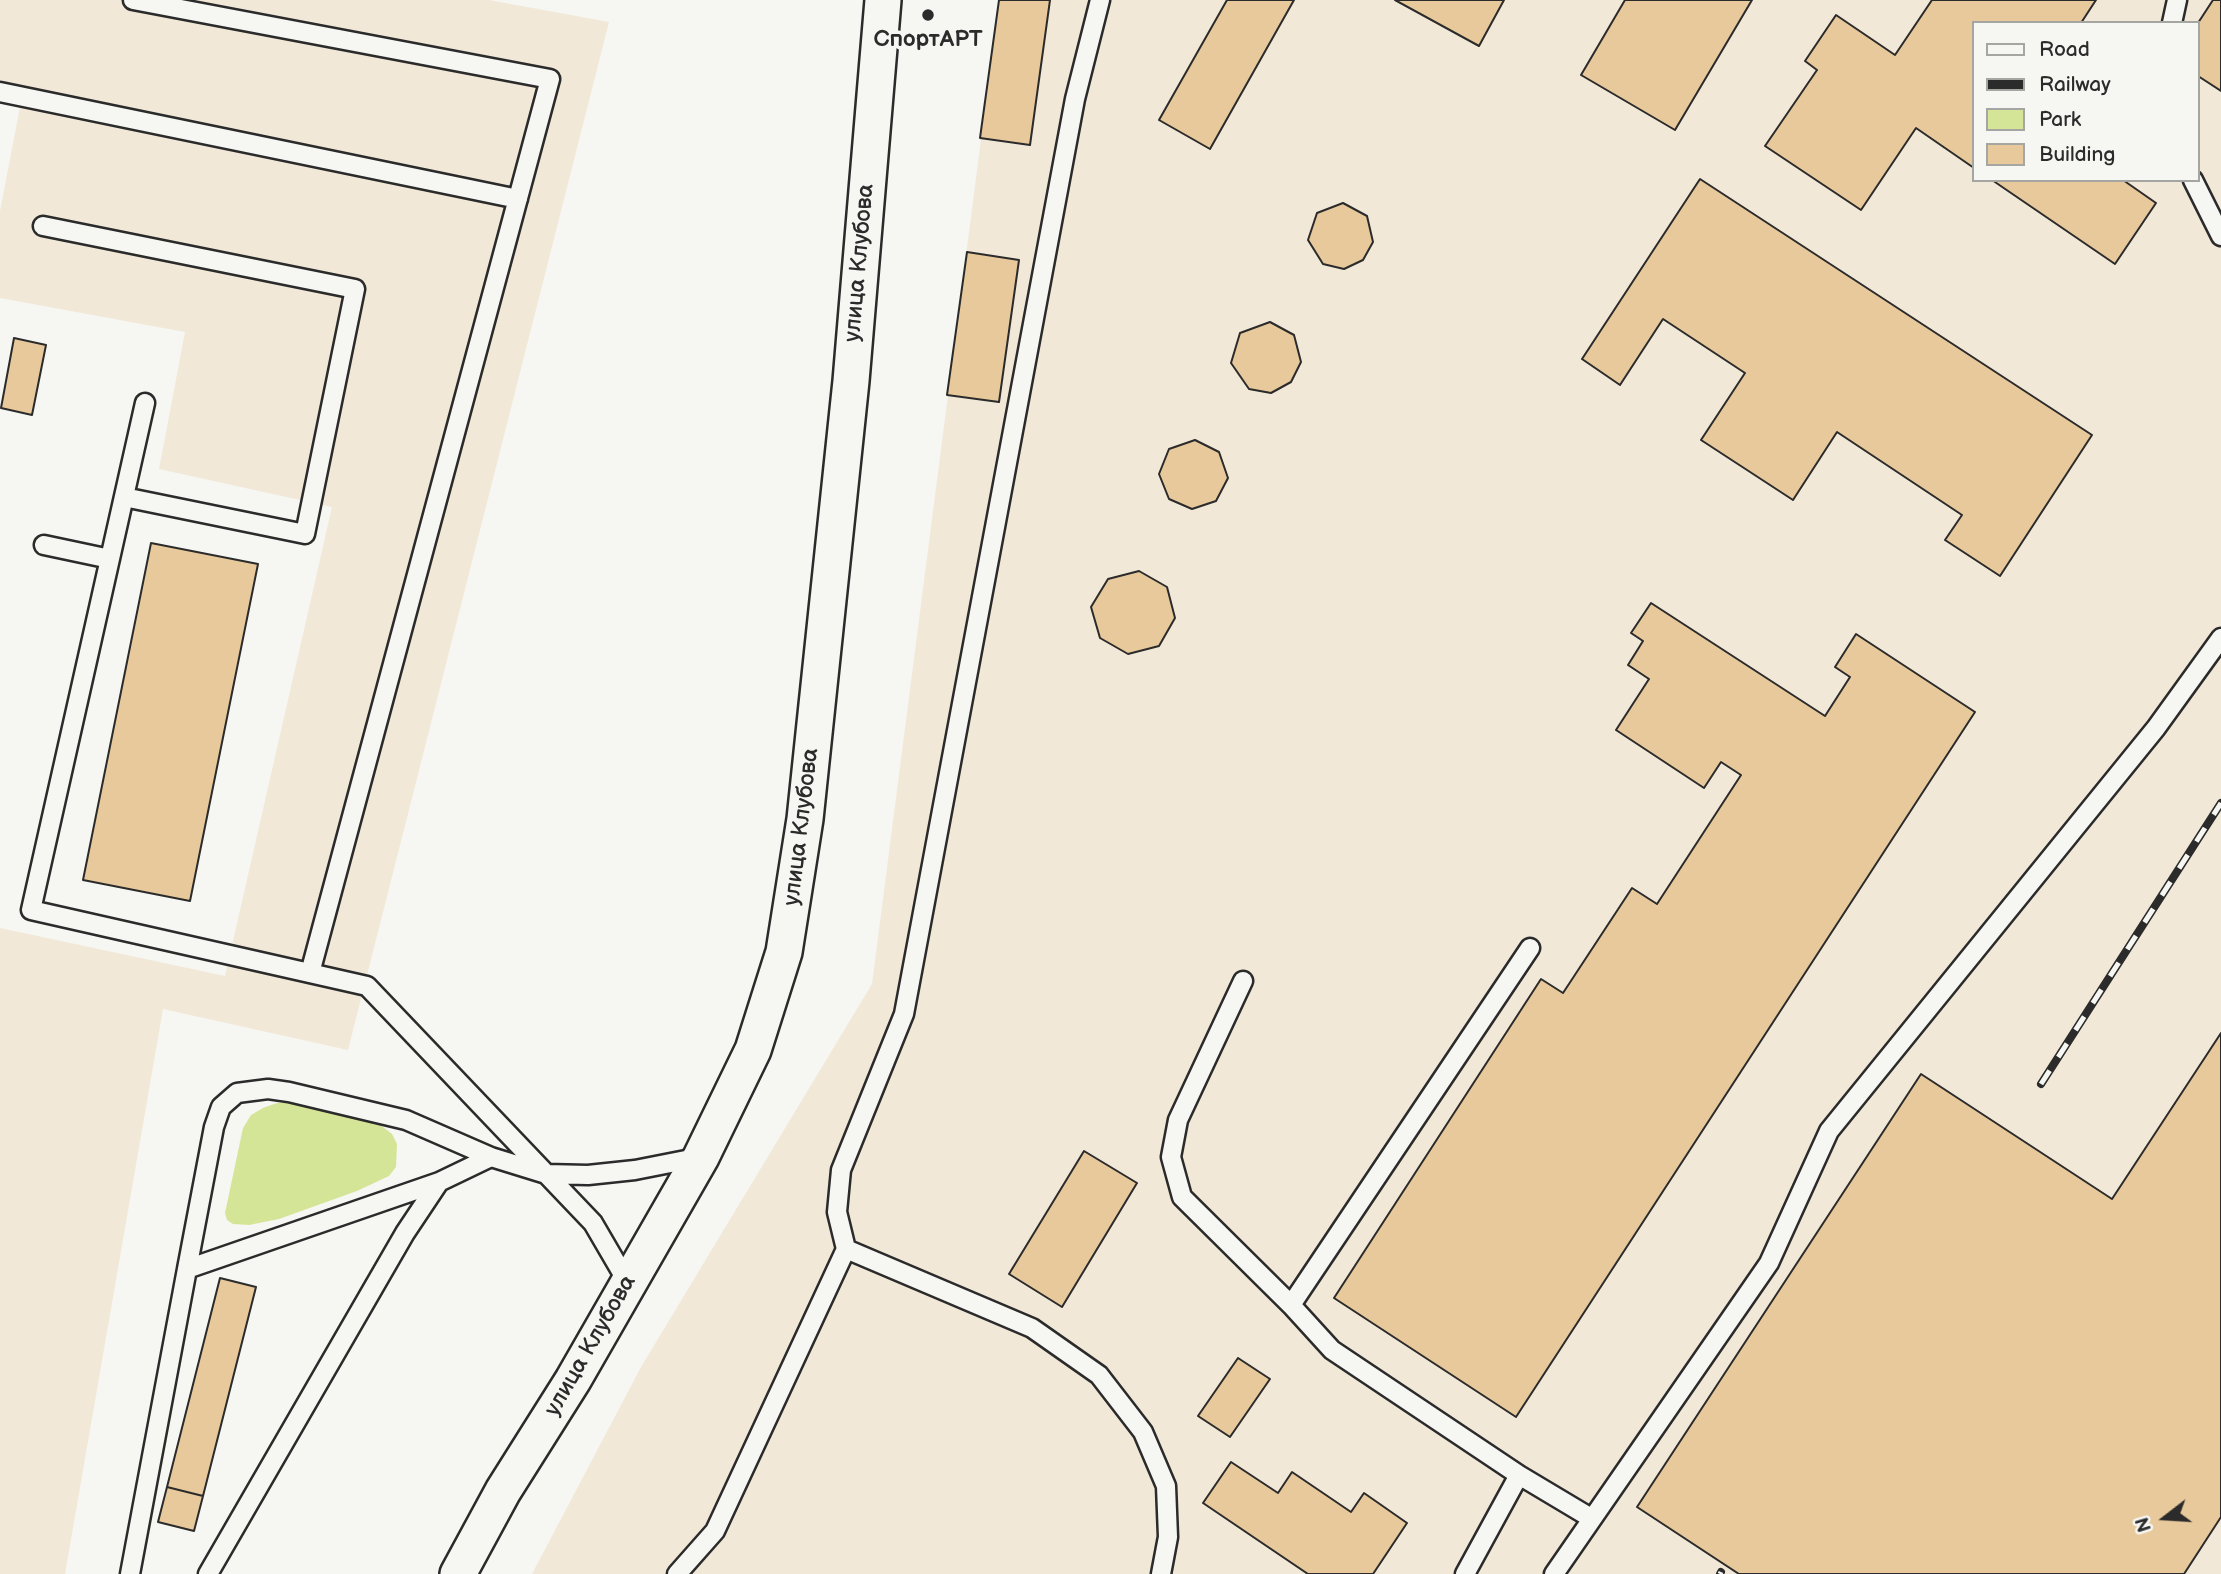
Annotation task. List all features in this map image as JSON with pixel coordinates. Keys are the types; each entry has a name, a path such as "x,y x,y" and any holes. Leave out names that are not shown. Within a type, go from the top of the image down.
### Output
{"street":[{"name":"улица Клубова","path":"458,1574 503,1490 573,1380 701,1157 753,1050 784,952 805,819 851,381 883,0"}],"lane":[{"path":"133,0 550,79 310,973"},
{"path":"677,1574 715,1531 846,1249 837,1212 841,1170 904,1014 1075,99 1100,0"},
{"path":"2172,21 2177,0"},
{"path":"0,92 518,199"},
{"path":"2194,182 2221,236"},
{"path":"43,226 355,289 305,534 124,497"},
{"path":"145,403 31,910 367,986 593,1223 628,1283"},
{"path":"44,545 110,559"},
{"path":"1554,1574 1769,1263 1829,1132 2156,728 2221,638"},
{"path":"1291,1305 1530,948"},
{"path":"1243,981 1178,1120 1171,1157 1182,1197 1291,1305 1332,1350 1519,1475 1591,1518"},
{"path":"130,1574 214,1127 221,1107 237,1093 268,1089 289,1092 406,1120 491,1157 546,1174 588,1175 635,1170 701,1157"},
{"path":"187,1269 439,1182 491,1157"},
{"path":"208,1574 405,1233 439,1182"},
{"path":"846,1249 1031,1328 1099,1375 1143,1432 1166,1486 1168,1537 1161,1574"},
{"path":"1465,1574 1519,1475"}],"shaded area":[{"path":"0,0 489,0 609,22 348,1050 163,1009 65,1574 0,1574 0,928 225,976 332,507 159,469 185,332 0,298 0,211 24,86 0,80"},
{"path":"999,0 2221,0 2221,1574 532,1574 641,1367 872,984"}],"green space":[{"path":"277,1103 293,1103 379,1124 392,1134 397,1144 396,1167 389,1176 357,1191 279,1219 249,1225 233,1224 227,1220 225,1213 243,1128 251,1115"}],"building":[{"path":"999,0 1050,0 1030,145 980,138"},
{"path":"1227,0 1294,0 1210,149 1159,120"},
{"path":"1395,0 1504,0 1479,46"},
{"path":"1625,0 1752,0 1675,130 1581,75"},
{"path":"1932,0 2096,0 2082,21 1972,21 1972,167 1916,128 1861,210 1765,146 1817,70 1805,61 1836,15 1895,55"},
{"path":"2213,0 2221,0 2221,91 2200,77 2199,21"},
{"path":"1700,179 2092,435 2000,576 1945,540 1962,515 1837,432 1793,500 1701,440 1745,373 1663,319 1620,385 1582,359"},
{"path":"1995,182 2126,182 2156,203 2115,264"},
{"path":"1343,203 1367,216 1373,242 1363,260 1344,269 1323,264 1308,240 1317,213"},
{"path":"967,252 1019,260 999,402 947,395"},
{"path":"1270,322 1294,335 1301,362 1291,382 1271,393 1249,389 1231,363 1240,333"},
{"path":"14,338 46,345 32,415 1,408"},
{"path":"1195,440 1219,452 1228,478 1216,501 1192,509 1169,499 1159,474 1169,449"},
{"path":"151,543 258,564 190,901 83,880"},
{"path":"1139,571 1167,587 1175,618 1159,646 1128,654 1100,638 1091,607 1108,579"},
{"path":"1651,603 1825,716 1850,677 1835,667 1856,634 1975,712 1516,1417 1334,1298 1541,979 1563,993 1632,888 1657,904 1741,775 1721,762 1704,788 1616,730 1649,679 1628,665 1643,641 1631,633"},
{"path":"2221,1033 2221,1517 2184,1574 1739,1574 1637,1507 1921,1074 2112,1199"},
{"path":"1084,1151 1137,1183 1062,1307 1009,1274"},
{"path":"220,1278 256,1287 203,1496 167,1487"},
{"path":"1238,1358 1270,1379 1230,1437 1198,1416"},
{"path":"1231,1462 1278,1493 1292,1472 1351,1512 1364,1493 1407,1523 1373,1574 1308,1574 1203,1503"},
{"path":"167,1487 203,1496 194,1531 158,1522"}],"railway":[{"path":"2041,1084 2221,803"}],"place":[{"name":"СпортАРТ","path":"928,15"}]}
